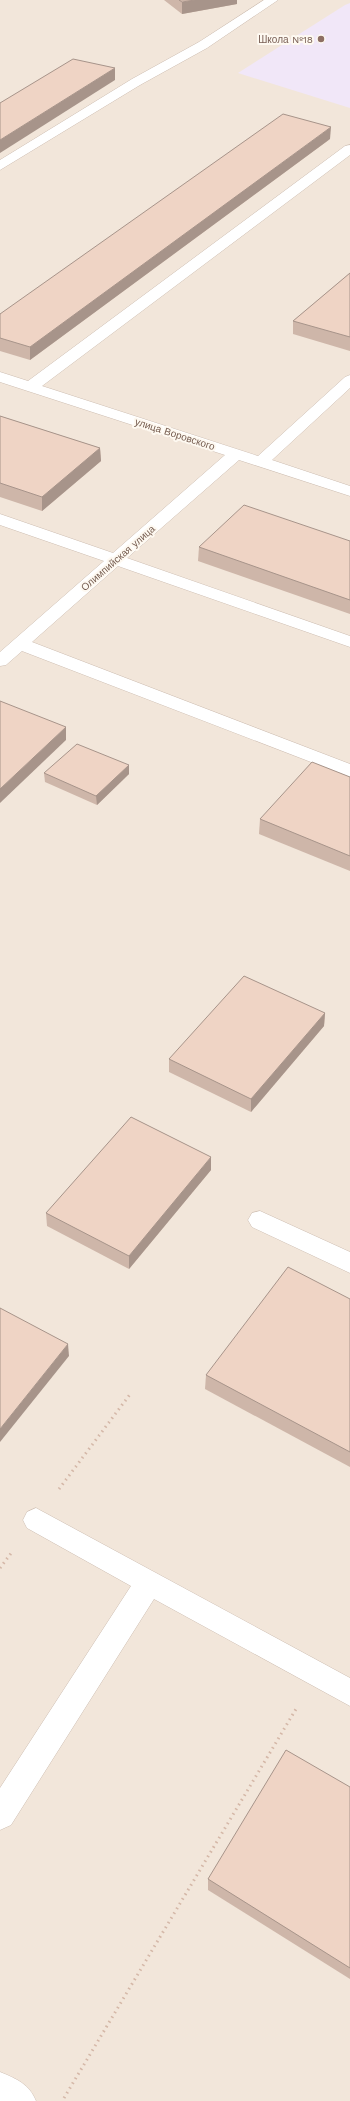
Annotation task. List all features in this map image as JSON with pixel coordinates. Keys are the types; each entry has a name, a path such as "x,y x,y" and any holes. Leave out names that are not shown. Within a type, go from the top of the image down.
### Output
{"street":[{"path":"249,0 261,8"},
{"path":"0,166 136,82 203,45 272,0"},
{"path":"30,387 350,149"},
{"name":"улица Воровского","path":"0,377 350,491"},
{"path":"261,462 350,380"},
{"name":"Олимпийская улица","path":"0,662 236,454"},
{"path":"0,519 350,642"},
{"path":"20,644 350,771"},
{"path":"260,1220 350,1263"},
{"path":"36,1520 350,1693"},
{"path":"0,1815 148,1582"},
{"path":"0,2088 20,2101"}],"path":[{"path":"0,1568 131,1393"},
{"path":"62,2101 317,1675"}],"shaded area":[{"path":"0,0 350,0 350,2101 0,2101"},
{"name":"Школа №18","path":"350,3 350,108 238,73 345,5"}],"building":[{"path":"179,0 195,0 182,2"},
{"path":"73,59 115,68 0,140 0,103"},
{"path":"283,114 331,127 30,347 0,338 0,314"},
{"path":"350,273 350,337 293,321"},
{"path":"0,416 100,448 42,497 0,483"},
{"path":"244,505 350,541 350,600 199,547"},
{"path":"0,701 66,727 0,789"},
{"path":"77,744 129,765 96,796 44,773"},
{"path":"312,762 350,777 350,856 260,819"},
{"path":"244,976 325,1013 251,1099 169,1059"},
{"path":"131,1117 211,1157 129,1256 46,1213"},
{"path":"288,1267 350,1299 350,1452 206,1375"},
{"path":"0,1308 68,1344 0,1429"},
{"path":"286,1750 350,1787 350,1968 208,1879"}],"place":[{"name":"Школа №18","path":"321,39"}]}
